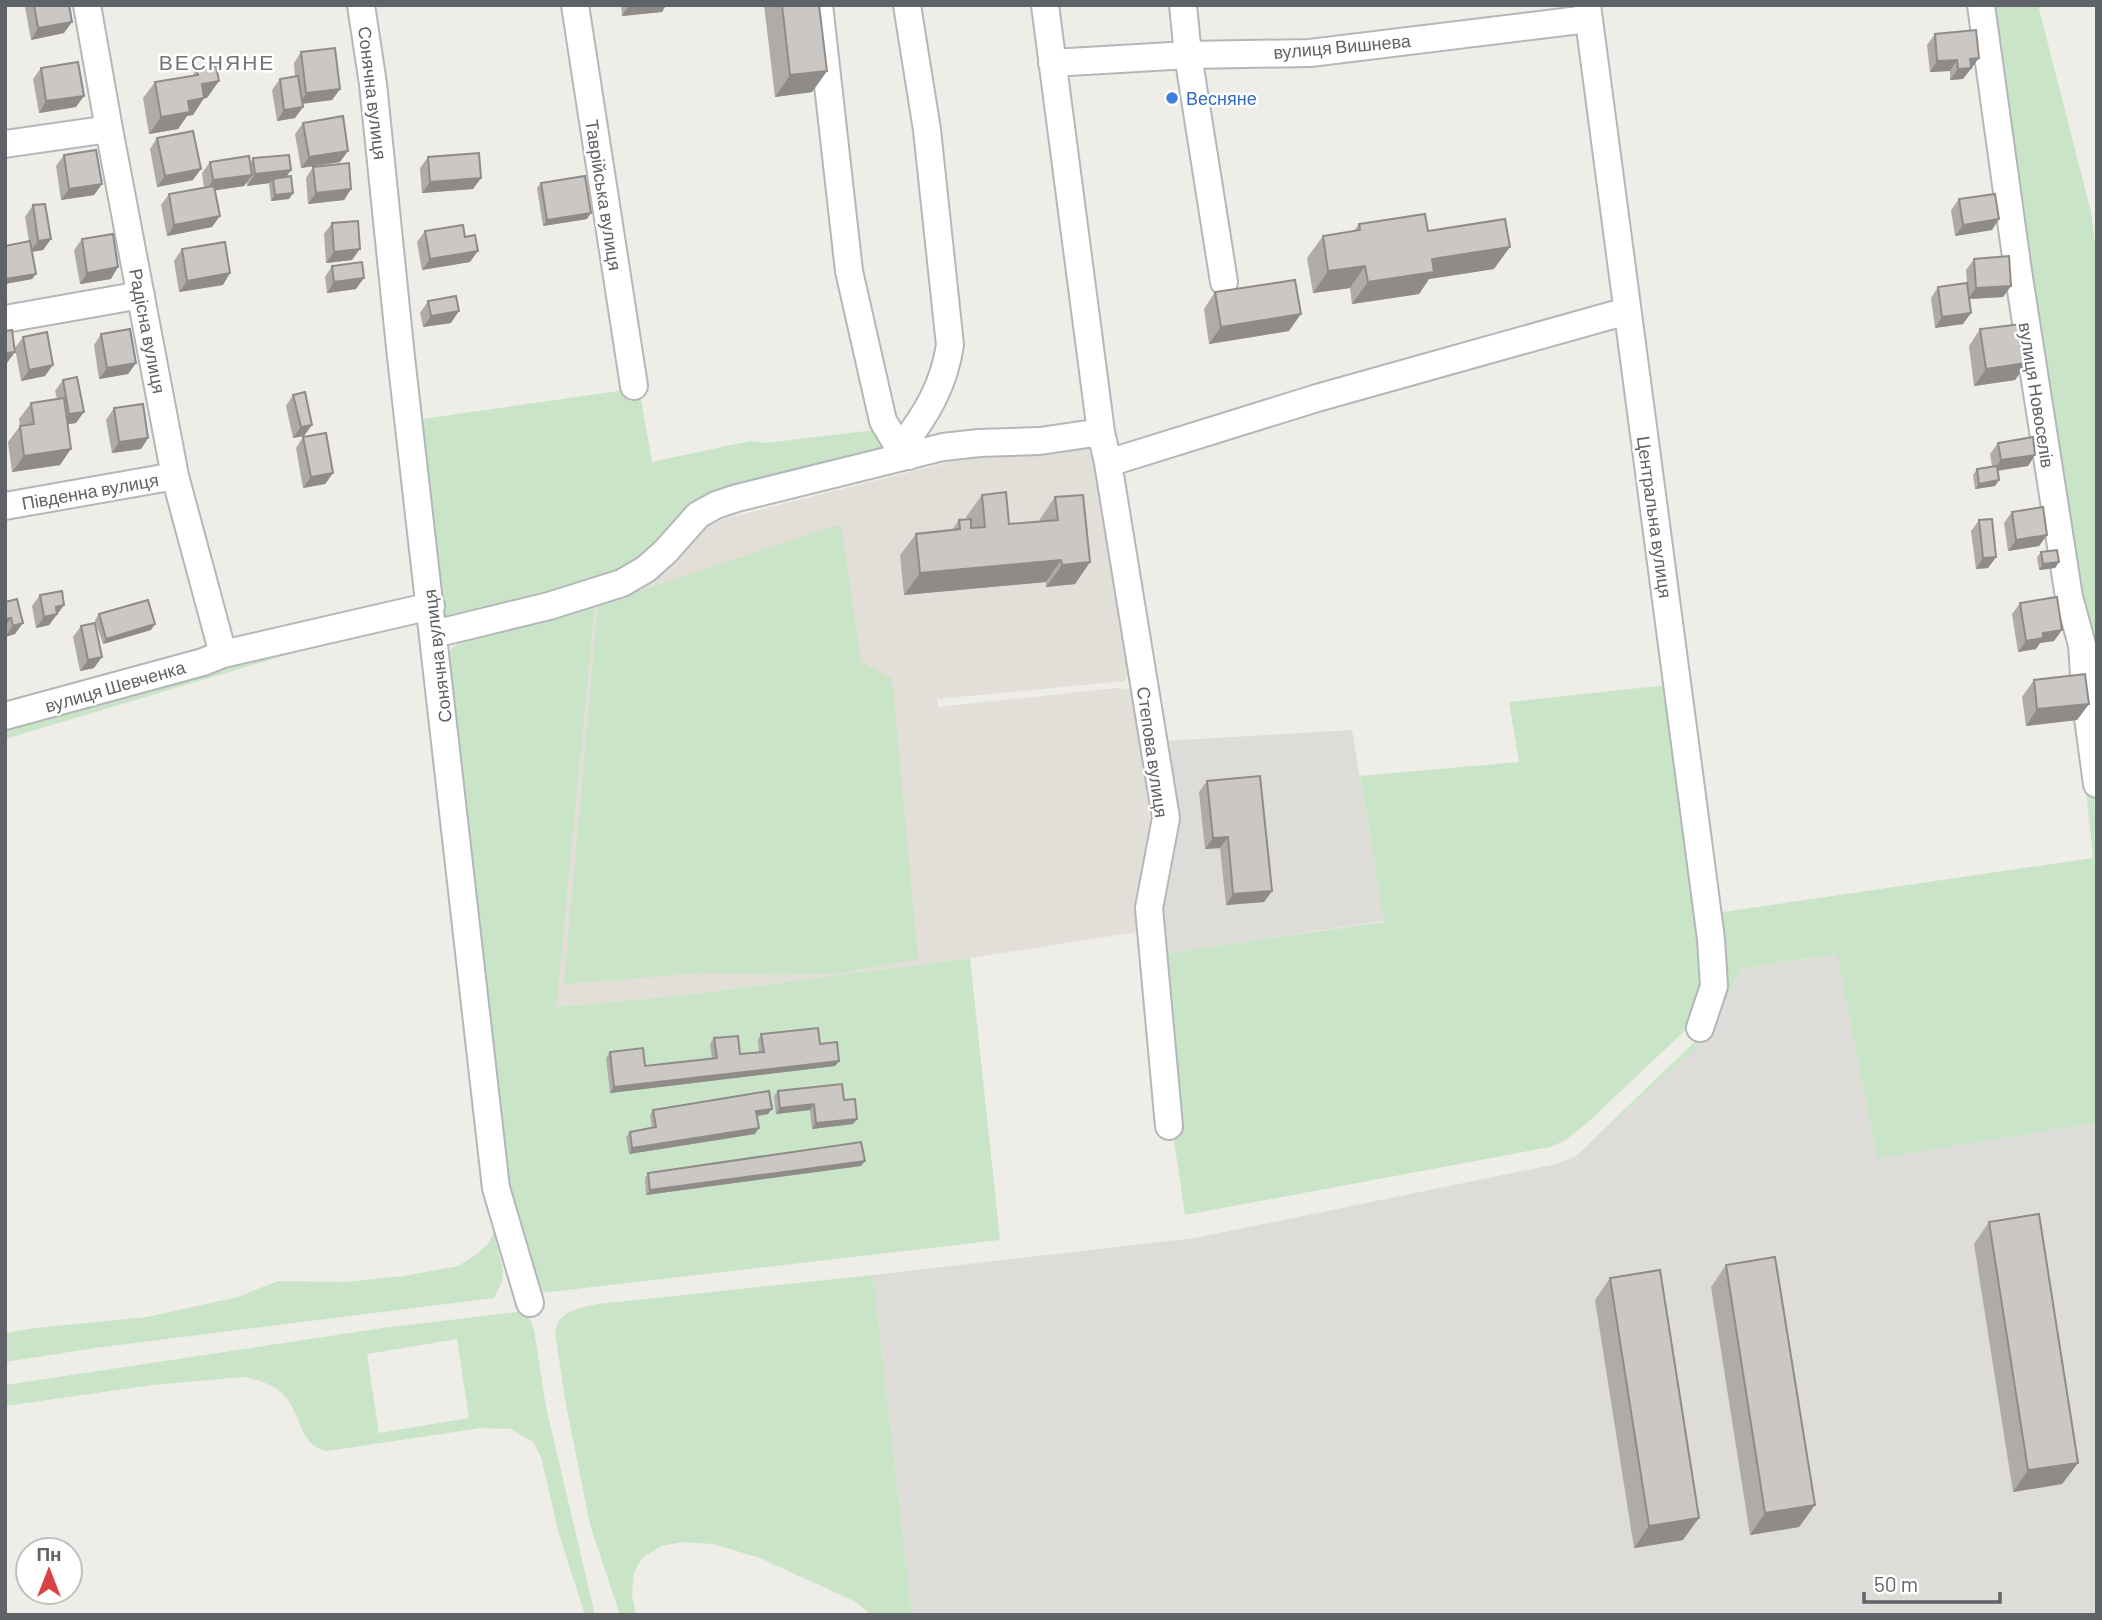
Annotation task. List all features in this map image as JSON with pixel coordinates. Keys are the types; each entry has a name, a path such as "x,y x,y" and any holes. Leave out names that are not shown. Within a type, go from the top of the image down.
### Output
{"street":[{"name":"Радісна вулиця","path":"87,5 175,476 223,654"},
{"name":"Сонячна вулиця","path":"361,5 373,84 401,357 496,1188 530,1303"},
{"name":"Таврійська вулиця","path":"575,5 634,386"},
{"path":"819,5 849,271 883,421 904,452"},
{"path":"904,452 939,390 950,345 927,130 907,5"},
{"name":"Степова вулиця","path":"1045,5 1101,432 1166,818 1149,908 1169,1126"},
{"path":"1182,5 1224,282"},
{"name":"вулиця Новоселів","path":"1981,5 2068,597 2082,645 2086,703 2097,783"},
{"name":"вулиця Вишнева","path":"1052,63 1188,55 1310,53 1587,12"},
{"name":"Центральна вулиця","path":"1587,12 1711,939 1714,986 1700,1028"},
{"path":"5,144 109,129"},
{"path":"5,318 141,295"},
{"path":"1108,463 1317,398 1627,311"},
{"path":"861,466 875,445 883,421"},
{"path":"434,634 549,606 622,583 646,569 698,515 737,498 904,452 1101,432"},
{"name":"Південна вулиця","path":"5,506 175,476"},
{"name":"вулиця Шевченка","path":"5,716 203,662 223,654 431,606"}],"shaded area":[{"path":"1093,445 1130,674 1124,681 937,699 938,707 1118,688 1131,690 1136,694 1150,821 1142,912 1143,931 970,958 696,994 555,1007 595,604 643,587 657,579 679,549 695,535 727,518 965,458 1028,455"},
{"path":"1352,730 1384,921 1155,955 1163,741"},
{"path":"1838,954 1877,1159 2097,1123 2097,1615 912,1615 873,1275 1195,1238 1552,1165 1575,1157 1714,1031 1740,969"}],"green space":[{"path":"1986,5 2038,5 2091,212 2097,256 2097,741"},
{"path":"639,388 652,462 750,441 766,443 891,428 899,451 712,504 644,566 442,623 415,420"},
{"path":"841,524 861,662 892,679 918,959 841,973 700,973 564,984 598,605"},
{"path":"595,604 556,1007 696,994 970,958 1000,1240 541,1293 535,1291 509,1199 448,656 451,649 459,643"},
{"path":"403,624 410,626 326,642 5,739 5,720 203,665"},
{"path":"2073,666 2094,789 2097,858 2097,1123 1877,1159 1837,954 1740,969 1714,1031 1575,1157 1707,1030 1716,913 2093,858"},
{"path":"1667,685 1706,965 1696,1020 1586,1124 1564,1141 1550,1147 1185,1215 1147,956 1384,922 1360,776 1519,762 1509,702"},
{"path":"494,1231 503,1271 502,1282 494,1298 95,1348 5,1362 5,1333 147,1317 238,1297 278,1281 346,1282 404,1276 458,1266 489,1243"},
{"path":"873,1275 912,1615 872,1615 854,1601 760,1558 713,1544 682,1542 661,1546 642,1558 634,1572 632,1595 636,1615 620,1615 590,1525 566,1405 555,1332 561,1319 571,1311 598,1304"},
{"path":"517,1312 530,1320 534,1330 546,1407 595,1615 585,1615 559,1534 541,1457 533,1442 511,1429 481,1428 327,1451 318,1448 307,1438 288,1400 279,1390 243,1377 152,1385 5,1406 5,1385 383,1328","holes":["457,1339 469,1418 379,1433 367,1354"]}],"building":[{"path":"34,5 69,5 72,22 38,28"},
{"path":"782,5 819,5 827,71 790,75"},
{"path":"1976,30 1979,58 1970,59 1971,68 1958,69 1957,60 1937,61 1935,34"},
{"path":"335,48 340,89 306,93 301,52"},
{"path":"78,62 84,96 46,101 41,68"},
{"path":"216,66 219,81 202,84 204,98 188,101 190,112 161,117 155,82 198,75 197,69"},
{"path":"298,76 303,107 284,110 280,79"},
{"path":"343,116 348,151 309,157 303,123"},
{"path":"193,131 201,169 165,176 157,138"},
{"path":"96,150 102,184 69,189 64,155"},
{"path":"479,153 481,178 430,182 428,157"},
{"path":"289,155 291,170 255,174 253,158"},
{"path":"249,156 252,175 213,180 210,162"},
{"path":"349,163 351,189 316,193 313,167"},
{"path":"291,176 293,193 275,195 273,179"},
{"path":"585,176 591,213 547,220 541,183"},
{"path":"214,186 220,216 174,225 169,194"},
{"path":"1995,194 1999,219 1963,225 1959,199"},
{"path":"45,204 51,239 38,241 33,205"},
{"path":"1425,214 1428,231 1505,219 1510,247 1432,259 1434,272 1368,282 1365,266 1328,271 1323,236 1360,230 1359,224"},
{"path":"358,221 360,249 334,252 332,223"},
{"path":"463,225 465,237 475,235 478,251 430,259 425,231"},
{"path":"113,234 118,267 87,273 82,239"},
{"path":"30,241 36,274 5,279 5,246"},
{"path":"225,242 230,273 187,281 182,249"},
{"path":"2009,256 2011,286 1976,288 1974,259"},
{"path":"362,262 364,278 334,282 332,266"},
{"path":"1295,280 1301,314 1221,327 1215,292"},
{"path":"1967,283 1971,313 1942,317 1938,287"},
{"path":"456,296 459,311 431,316 428,301"},
{"path":"2021,324 2027,363 1986,369 1980,329"},
{"path":"130,329 136,363 107,368 101,334"},
{"path":"12,330 15,352 5,353 5,331"},
{"path":"47,332 53,365 29,370 23,337"},
{"path":"77,377 84,412 69,414 63,380"},
{"path":"305,392 312,425 301,427 293,395"},
{"path":"64,398 71,449 24,456 20,426 34,424 31,403"},
{"path":"143,404 148,438 119,442 114,408"},
{"path":"326,433 333,473 311,477 303,437"},
{"path":"2033,437 2035,455 2001,460 1998,443"},
{"path":"1997,466 1999,480 1979,484 1977,469"},
{"path":"1006,492 1009,524 1058,520 1055,497 1083,495 1090,562 1062,565 1061,560 920,573 916,534 960,529 959,520 971,519 971,528 985,527 982,495"},
{"path":"2043,507 2047,535 2016,540 2012,512"},
{"path":"1992,519 1996,557 1983,558 1979,520"},
{"path":"2057,550 2059,562 2043,564 2041,552"},
{"path":"62,591 64,605 56,607 57,614 44,617 40,595"},
{"path":"2057,597 2062,630 2043,633 2043,638 2026,641 2020,603"},
{"path":"17,599 23,623 13,626 11,618 5,619 5,602"},
{"path":"148,600 155,624 106,639 99,614"},
{"path":"95,623 102,657 88,660 81,626"},
{"path":"2085,674 2089,704 2037,709 2034,680"},
{"path":"1260,776 1272,891 1233,894 1228,837 1213,838 1207,781"},
{"path":"818,1028 820,1044 837,1042 839,1061 614,1087 610,1052 643,1048 645,1066 717,1058 714,1038 738,1036 740,1054 764,1052 761,1034"},
{"path":"842,1084 844,1100 855,1099 857,1119 816,1123 814,1104 780,1108 778,1091"},
{"path":"769,1091 772,1109 756,1111 759,1128 632,1148 630,1132 656,1127 653,1110"},
{"path":"861,1142 865,1161 650,1190 648,1173"},
{"path":"2039,1214 2078,1463 2028,1470 1989,1222"},
{"path":"1775,1257 1815,1505 1765,1513 1726,1265"},
{"path":"1660,1270 1699,1518 1649,1526 1610,1278"}],"place":[{"name":"Весняне","path":"1172,98"}],"district":[{"name":"ВЕСНЯНЕ","path":"217,61"}]}
